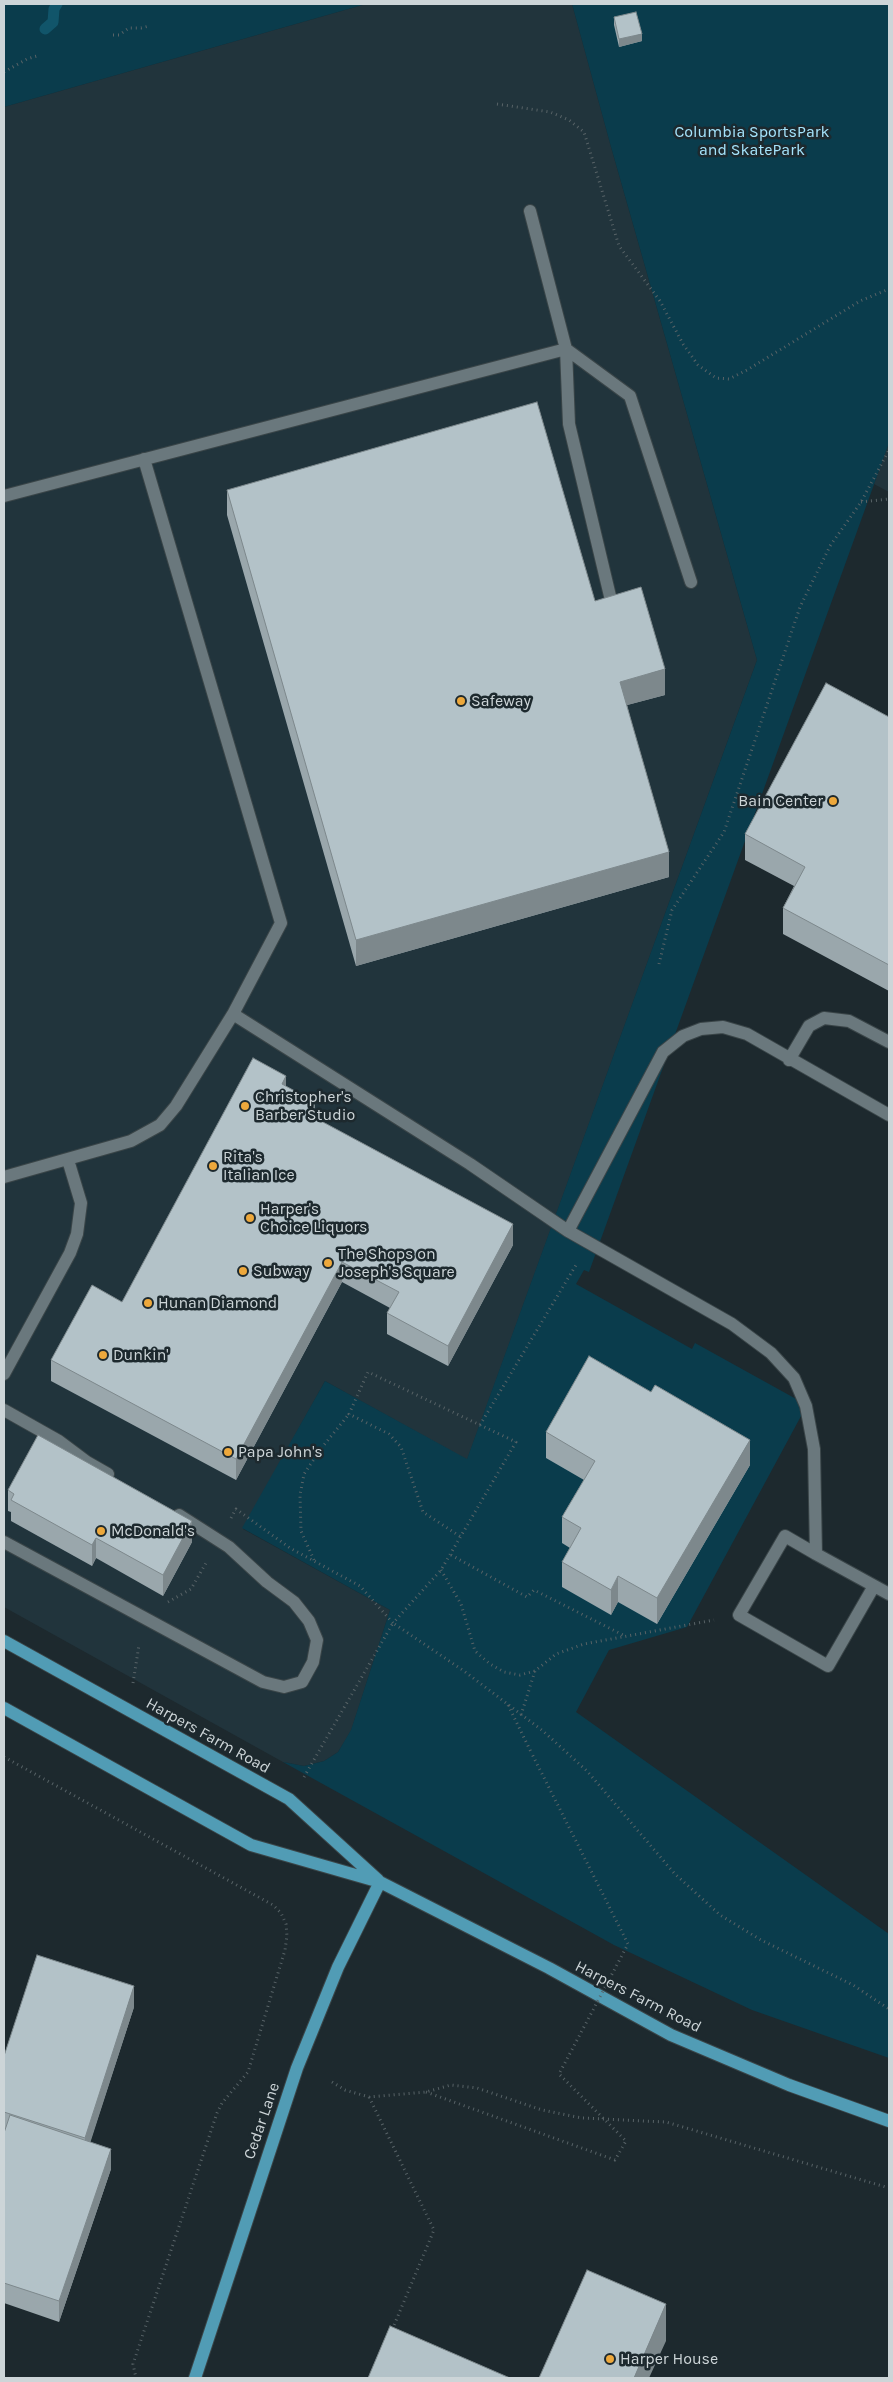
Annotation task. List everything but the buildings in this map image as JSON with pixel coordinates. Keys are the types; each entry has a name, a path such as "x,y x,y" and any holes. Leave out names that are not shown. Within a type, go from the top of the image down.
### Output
{"main road":[{"name":"Harpers Farm Road","path":"4,1641 289,1799 380,1882"},
{"name":"Harpers Farm Road","path":"4,1708 251,1845 380,1882 549,1968 671,2035 789,2085 889,2121"},
{"name":"Cedar Lane","path":"195,2378 297,2068 338,1967 380,1882"}],"street":[{"path":"530,211 566,349 569,424 610,596"},
{"path":"4,496 566,349"},
{"path":"566,349 630,396 691,582"},
{"path":"4,1178 131,1141 160,1125 176,1106 233,1014 282,923 144,459"},
{"path":"233,1014 470,1164 568,1231 732,1324 771,1353 794,1378 806,1406 814,1449 816,1554"},
{"path":"789,1060 809,1026 824,1018 849,1021 889,1042"},
{"path":"568,1231 663,1052 683,1036 701,1029 723,1027 747,1034 789,1060 889,1116"},
{"path":"4,1374 70,1253 77,1234 81,1203 68,1160"},
{"path":"4,1410 59,1441 87,1462 121,1482"},
{"path":"4,1542 262,1682 284,1687 302,1682 313,1662 317,1640 309,1620 294,1602 267,1582 229,1547 164,1507"},
{"path":"874,1586 828,1666 739,1615 785,1536 889,1594"}],"path":[{"path":"113,35 119,35 129,28 149,26"},
{"path":"4,72 36,56"},
{"path":"497,104 550,112 569,120 584,132 619,246 660,301 698,365 716,378 729,379 747,370 860,300 889,289"},
{"path":"659,964 672,910 724,832 800,607 830,546 861,502 889,450"},
{"path":"861,502 889,499"},
{"path":"480,1425 589,1243"},
{"path":"304,1778 393,1623 442,1570 516,1442 368,1372 349,1414 320,1450 304,1474 300,1495 301,1531 314,1561"},
{"path":"349,1414 389,1434 401,1447 423,1512 461,1536"},
{"path":"133,1684 139,1641 150,1622 160,1606 191,1588 236,1509 290,1548 360,1586 393,1623 464,1671 521,1715 587,1771 674,1873 720,1915 761,1940 853,1985 889,2009"},
{"path":"451,1555 527,1597 534,1590 624,1635"},
{"path":"442,1570 461,1604 475,1651 490,1664 504,1672 520,1675 535,1671 556,1654 584,1644 739,1615"},
{"path":"521,1715 535,1671"},
{"path":"426,2092 615,2160 626,2141 559,2074 628,1944 507,1704"},
{"path":"4,1757 274,1904 286,1924 288,1936 285,1950 248,2072 222,2103 217,2113 133,2364 136,2378"},
{"path":"332,2082 345,2090 368,2097 426,2092 451,2085 468,2087 542,2110 582,2118 666,2122 889,2188"},
{"path":"368,2097 434,2230 390,2335"}],"shaded area":[{"path":"366,4 572,4 757,660 467,1460 325,1381 243,1529 390,1610 351,1731 338,1752 324,1761 304,1766 283,1762 4,1607 4,107"},
{"path":"889,443 889,492 874,484"}],"green space":[{"path":"4,4 366,4 4,107"},
{"name":"Columbia SportsPark and SkatePark","path":"572,4 889,4 889,443 589,1272 584,1270 576,1284 692,1349 695,1343 807,1405 687,1627 609,1650 576,1712 889,1934 889,2058 752,2010 614,1945 283,1762 304,1766 324,1761 338,1752 351,1730 390,1610 242,1528 325,1381 467,1459 757,660"}],"waterway":[{"path":"45,29 53,22 54,9 57,4"}],"place":[{"name":"Safeway","path":"461,701"},
{"name":"Bain Center","path":"833,801"},
{"name":"Christopher's Barber Studio","path":"245,1106"},
{"name":"Rita's Italian Ice","path":"213,1166"},
{"name":"Harper's Choice Liquors","path":"250,1218"},
{"name":"The Shops on Joseph's Square","path":"328,1263"},
{"name":"Subway","path":"243,1271"},
{"name":"Hunan Diamond","path":"148,1303"},
{"name":"Dunkin'","path":"103,1355"},
{"name":"Papa John's","path":"228,1452"},
{"name":"McDonald's","path":"101,1531"},
{"name":"Harper House","path":"610,2359"}]}
